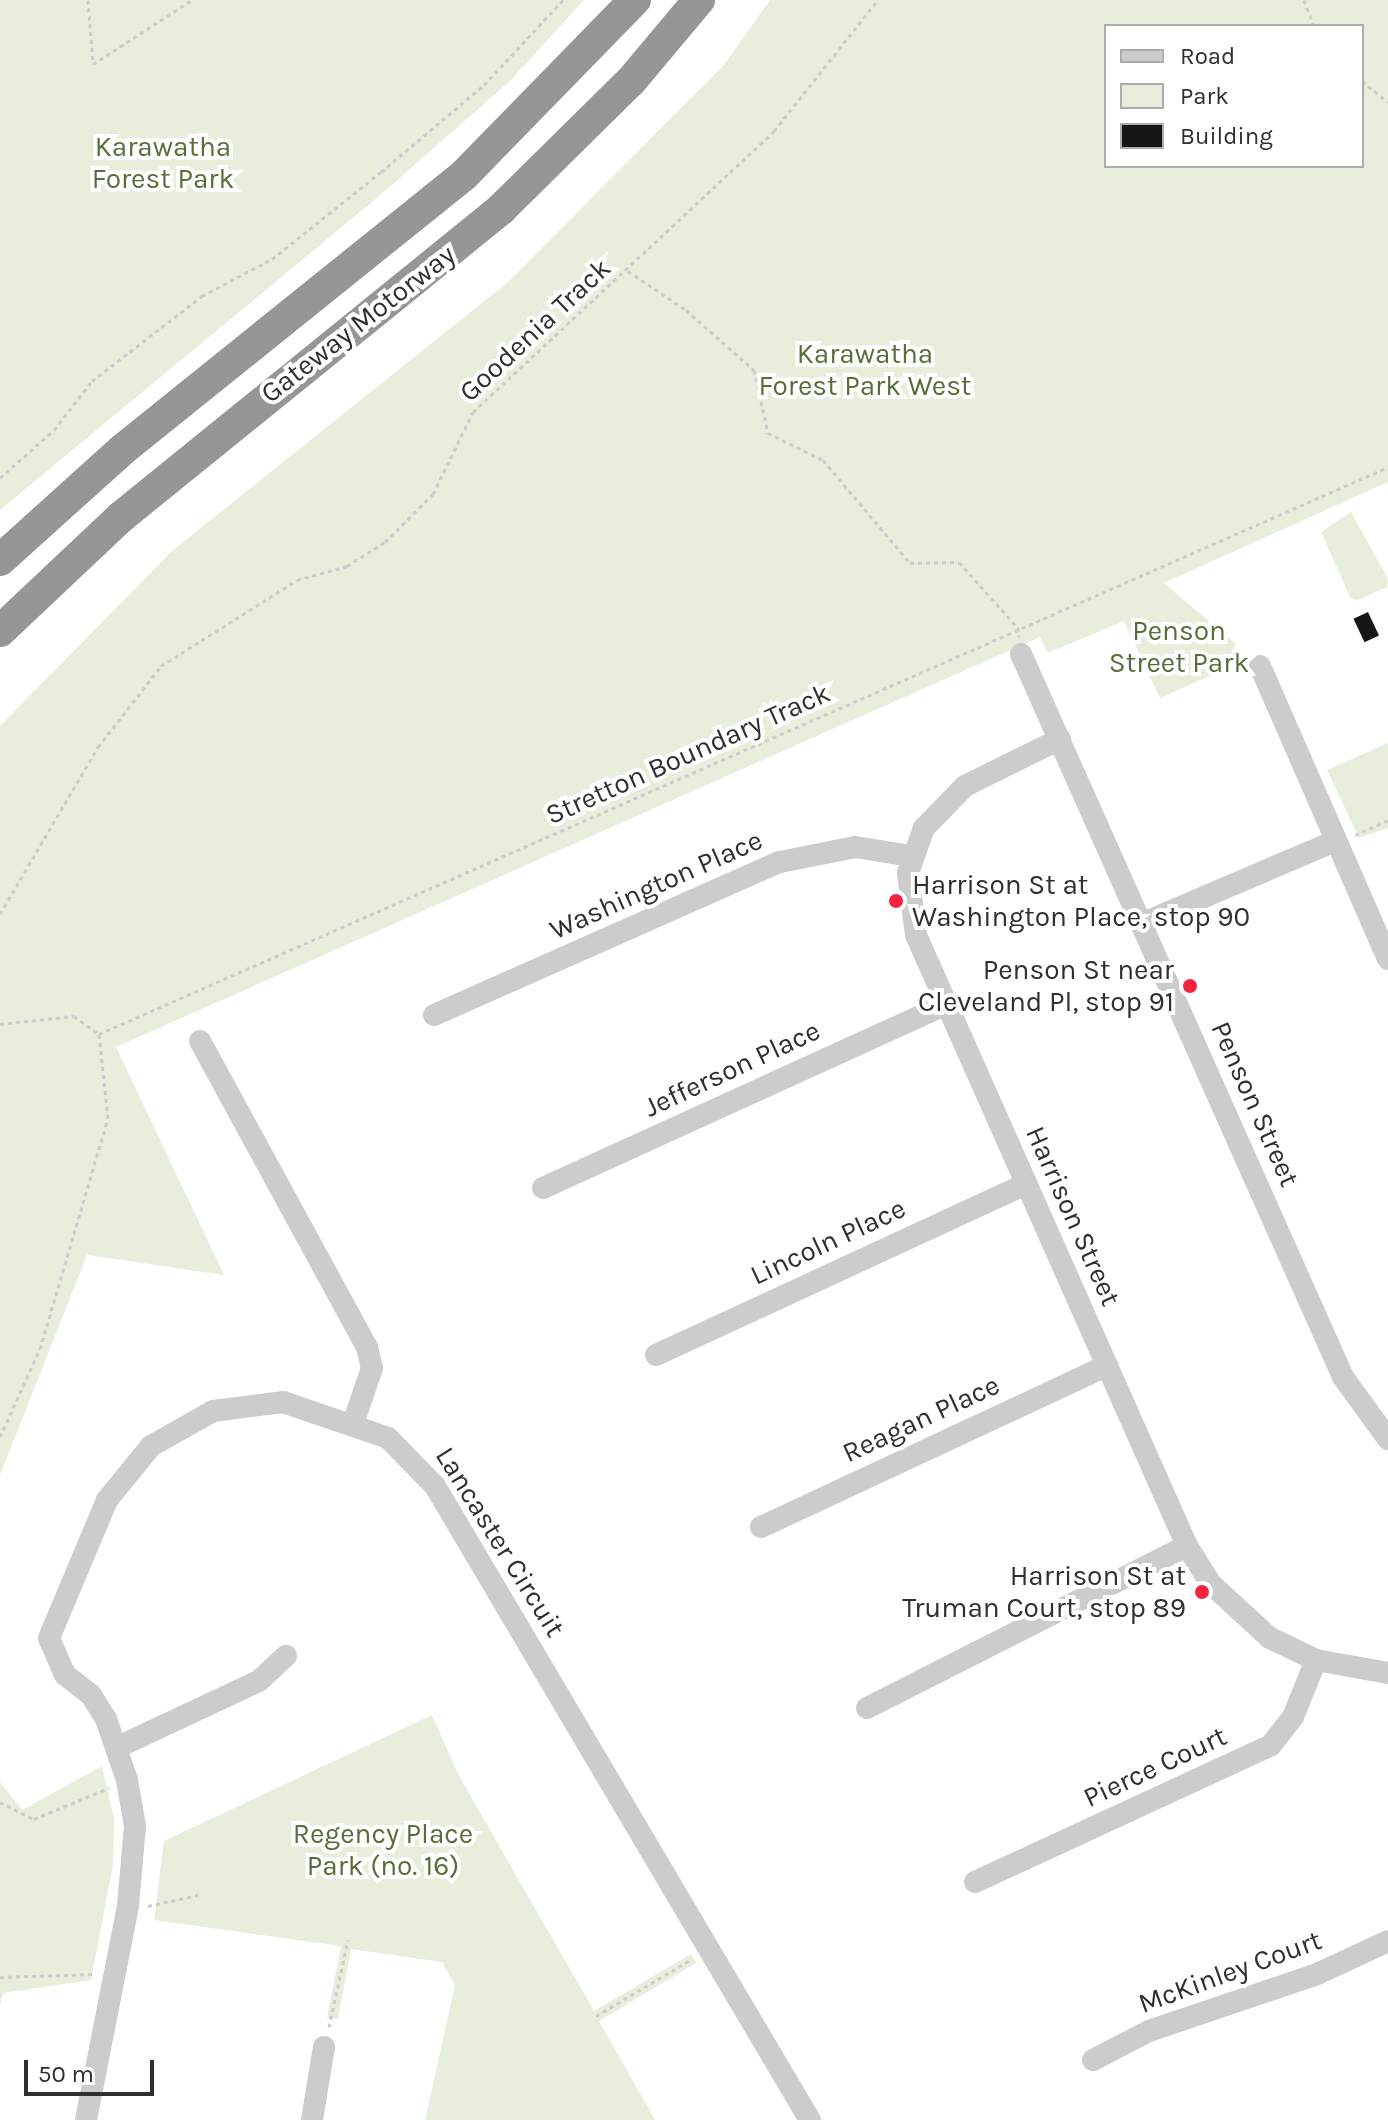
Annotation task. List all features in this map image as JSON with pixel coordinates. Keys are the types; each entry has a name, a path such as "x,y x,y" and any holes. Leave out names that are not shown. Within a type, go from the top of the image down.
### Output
{"highway":[{"name":"Gateway Motorway","path":"0,560 133,441 464,175 635,0"},
{"name":"Gateway Motorway","path":"0,631 121,517 501,209 631,81 699,0"}],"street":[{"name":"Penson Street","path":"1021,654 1343,1377 1388,1439"},
{"path":"1260,666 1388,959"},
{"path":"911,856 924,828 965,786 1060,739"},
{"path":"1143,923 1335,841"},
{"name":"Washington Place","path":"434,1015 780,862 855,847 911,856"},
{"name":"Harrison Street","path":"911,856 912,920 946,1004 1187,1546 1233,1609 1270,1638 1316,1660 1388,1673"},
{"name":"Jefferson Place","path":"543,1188 946,1004"},
{"path":"200,1041 367,1347 372,1368 354,1421"},
{"name":"Lincoln Place","path":"656,1355 1026,1184"},
{"name":"Reagan Place","path":"761,1527 1107,1366"},
{"name":"Lancaster Circuit","path":"86,2120 128,1906 135,1826 118,1747 91,1695 53,1656 49,1638 107,1500 126,1472 151,1446 213,1411 283,1402 354,1421 408,1452 435,1486 810,2120"},
{"path":"867,1708 1187,1546"},
{"path":"118,1747 259,1681 286,1656"},
{"name":"Pierce Court","path":"975,1882 1271,1745 1293,1717 1316,1660"},
{"name":"McKinley Court","path":"1093,2060 1149,2031 1317,1974 1388,1941"},
{"path":"312,2120 324,2047"}],"path":[{"path":"88,0 93,64 192,0"},
{"path":"0,478 54,430 92,381 202,296 272,259 381,172 484,85 563,0"},
{"name":"Goodenia Track","path":"0,914 98,747 161,666 297,580 347,566 385,542 433,494 473,412 628,271 774,131 878,0"},
{"path":"1304,0 1313,24"},
{"path":"1364,83 1388,102"},
{"path":"628,271 686,310 754,370 768,433 823,460 910,563 959,562 1018,628"},
{"name":"Stretton Boundary Track","path":"99,1034 1388,467"},
{"path":"1335,841 1388,820"},
{"path":"0,1024 74,1016 99,1034 108,1118 40,1349 0,1437"},
{"path":"0,1802 34,1819 127,1780"},
{"path":"128,1906 198,1895"},
{"path":"324,2047 348,1940"},
{"path":"596,2016 709,1949"},
{"path":"0,1977 115,1974"}],"green space":[{"name":"Karawatha Forest Park","path":"0,0 584,0 510,81 378,197 0,510"},
{"name":"Karawatha Forest Park West","path":"770,0 1388,0 1388,482 1164,583 1236,644 1223,670 1160,698 1124,621 1048,653 1040,637 116,1047 224,1275 87,1255 0,1475 0,726 172,551 508,282 724,65"},
{"path":"1351,512 1388,579 1387,587 1358,600 1351,599 1321,532"},
{"path":"1388,743 1388,828 1359,838 1327,770"},
{"name":"Regency Place Park (no. 16)","path":"432,1715 458,1774 594,2011 691,1954 696,1963 599,2021 655,2120 425,2120 455,1985 442,1962 351,1949 338,2019 327,2018 341,1946 154,1920 164,1841"},
{"path":"102,1766 114,1819 113,1865 91,1980 3,1993 0,2006 0,1782 22,1810"}],"building":[{"path":"1368,612 1379,636 1364,642 1353,619"}],"place":[{"name":"Harrison St at Washington Place, stop 90","path":"896,901"},
{"name":"Penson St near Cleveland Pl, stop 91","path":"1190,986"},
{"name":"Harrison St at Truman Court, stop 89","path":"1202,1592"}],"park label":[{"name":"Penson Street Park","path":"1179,647"}]}
